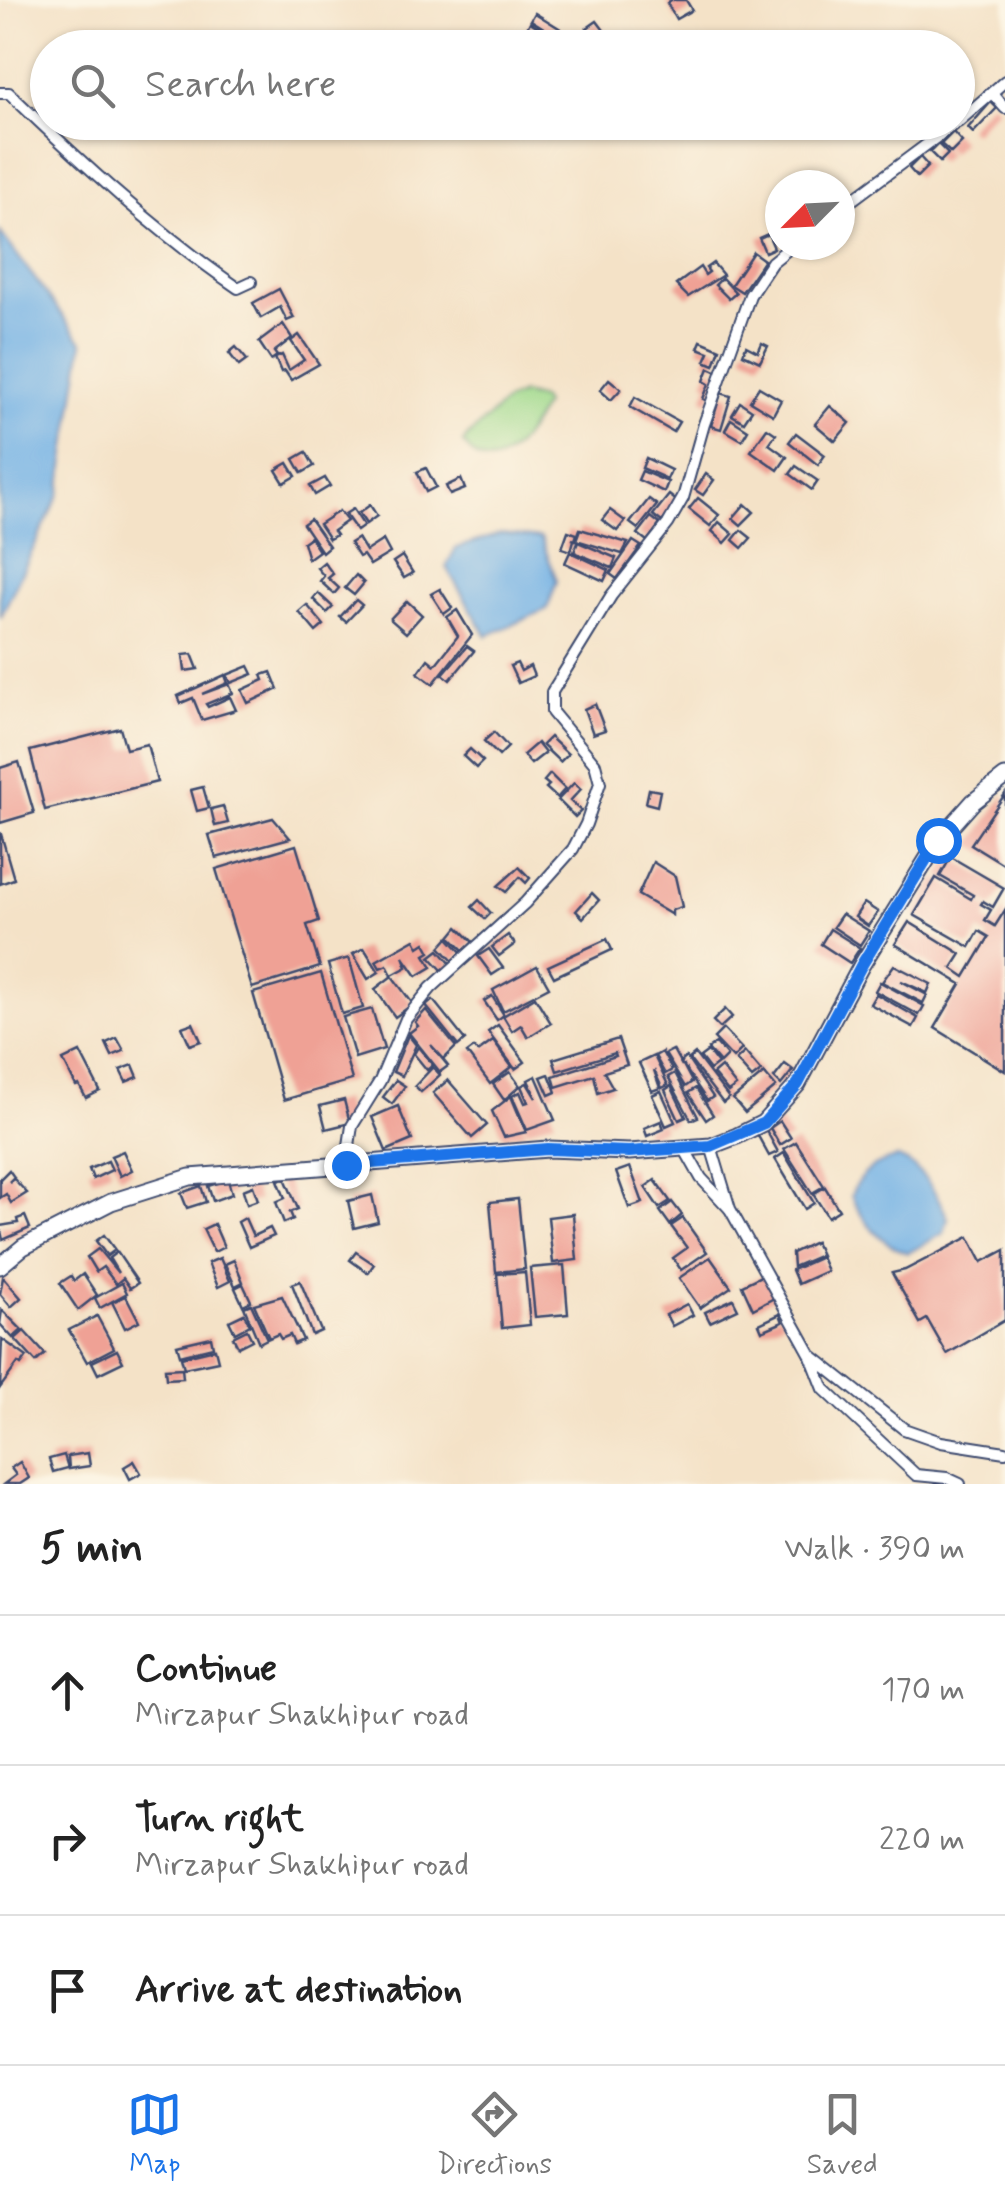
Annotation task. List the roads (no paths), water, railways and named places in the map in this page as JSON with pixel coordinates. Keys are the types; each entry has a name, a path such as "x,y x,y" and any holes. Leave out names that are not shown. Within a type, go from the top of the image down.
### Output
{"main road":[{"path":"0,1266 23,1247 111,1202 190,1176 548,1149 629,1152 710,1146 764,1123 798,1084 861,966 938,840 973,802 1005,778"}],"street":[{"path":"975,107 1005,81"},
{"path":"0,93 9,93 30,113"},
{"path":"992,93 1005,108"},
{"path":"58,140 203,264 238,288 251,282"},
{"path":"855,197 933,140"},
{"path":"346,1165 352,1126 380,1081 406,1019 431,988 525,902 574,848 586,824 600,783 594,764 552,712 552,692 611,596 668,524 683,498 704,424 750,295 775,260"},
{"path":"710,1146 730,1209"},
{"path":"684,1148 702,1178 730,1209 768,1273 824,1389 916,1479 947,1478 960,1484"},
{"path":"810,1355 904,1430 940,1442 1005,1452"}],"water":[{"path":"0,232 83,343 60,493 0,618"},
{"path":"500,534 541,538 557,581 547,609 487,636 446,567 456,548"},
{"path":"898,1158 922,1175 948,1218 944,1233 908,1253 874,1230 851,1196 869,1170"}]}
